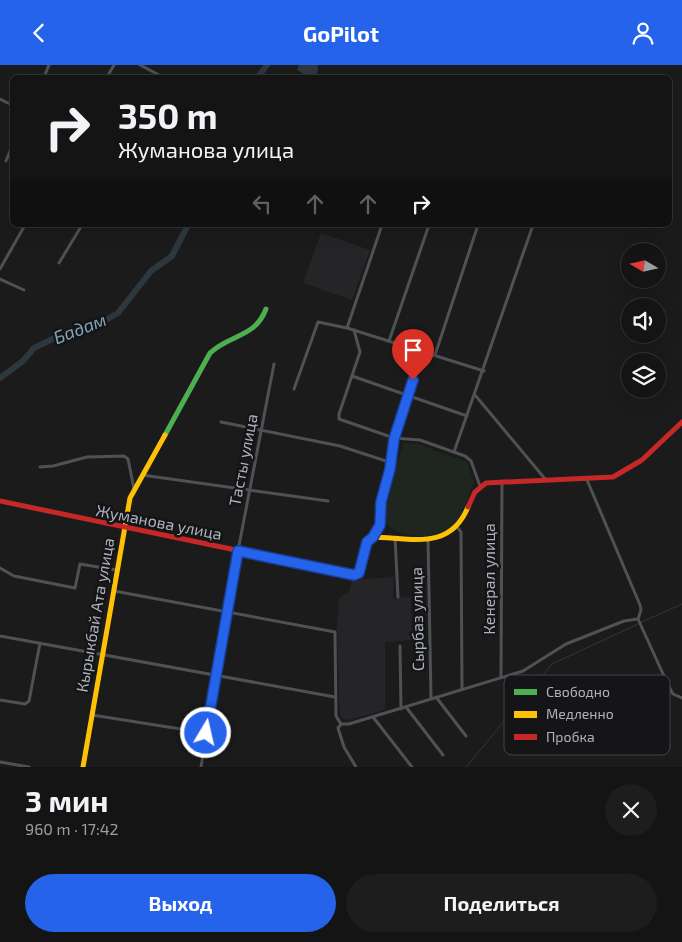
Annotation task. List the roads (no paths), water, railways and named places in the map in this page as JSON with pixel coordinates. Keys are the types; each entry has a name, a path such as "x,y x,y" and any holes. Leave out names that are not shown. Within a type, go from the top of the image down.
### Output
{"street":[{"path":"140,65 159,75"},
{"path":"6,161 10,151"},
{"path":"0,269 24,227"},
{"path":"59,263 81,227"},
{"path":"347,327 381,227"},
{"path":"389,341 427,227"},
{"path":"436,355 477,227"},
{"path":"454,452 484,371 532,227"},
{"path":"0,279 24,291"},
{"name":"Кырыкбай Ата улица","path":"83,767 123,528 134,489 210,353 223,341 253,329 259,323 266,309"},
{"path":"294,389 318,322 347,327 484,371"},
{"path":"354,330 360,353 339,414 339,419 394,439 420,440 465,456 471,461 480,486"},
{"path":"373,537 380,525 381,502 390,469 389,463 394,439 422,351"},
{"name":"Тасты улица","path":"201,767 226,613 274,364"},
{"path":"352,376 467,416"},
{"path":"475,395 547,480"},
{"path":"221,422 340,446 389,463"},
{"path":"373,537 428,540 448,535 457,527 474,492 486,483 613,477 630,470 644,459 682,422"},
{"path":"40,467 53,466 87,457 124,456 128,459 134,489"},
{"path":"142,475 328,501"},
{"path":"587,479 640,605 641,611 638,619 664,675"},
{"name":"Кенерал улица","path":"502,481 502,677"},
{"name":"Жуманова улица","path":"0,501 354,575 359,573 367,542 373,537"},
{"path":"457,527 461,532 462,689"},
{"path":"395,537 398,597"},
{"name":"Сырбаз улица","path":"428,540 433,697"},
{"path":"0,568 14,576 75,588 80,564 116,570"},
{"path":"113,591 335,632 336,716 342,724"},
{"path":"509,675 523,671 566,644 624,621 638,619"},
{"path":"0,636 102,653 335,697"},
{"path":"0,700 25,704 29,701 40,643"},
{"path":"400,646 401,709"},
{"path":"356,767 339,734 338,728 342,724 349,724 401,709 433,697 502,677"},
{"path":"670,689 673,694 682,698"},
{"path":"433,697 466,736"},
{"path":"406,707 443,755"},
{"path":"91,715 206,733"},
{"path":"373,717 412,767"},
{"path":"0,763 29,767"}],"waterway":[{"name":"Бадам","path":"260,75 267,65"},
{"name":"Бадам","path":"0,378 23,361 34,348 77,327 104,321 118,313 151,271 172,256 187,227"},
{"path":"642,622 682,604"},
{"path":"543,675 552,664 638,624"},
{"path":"466,767 504,721"}]}
